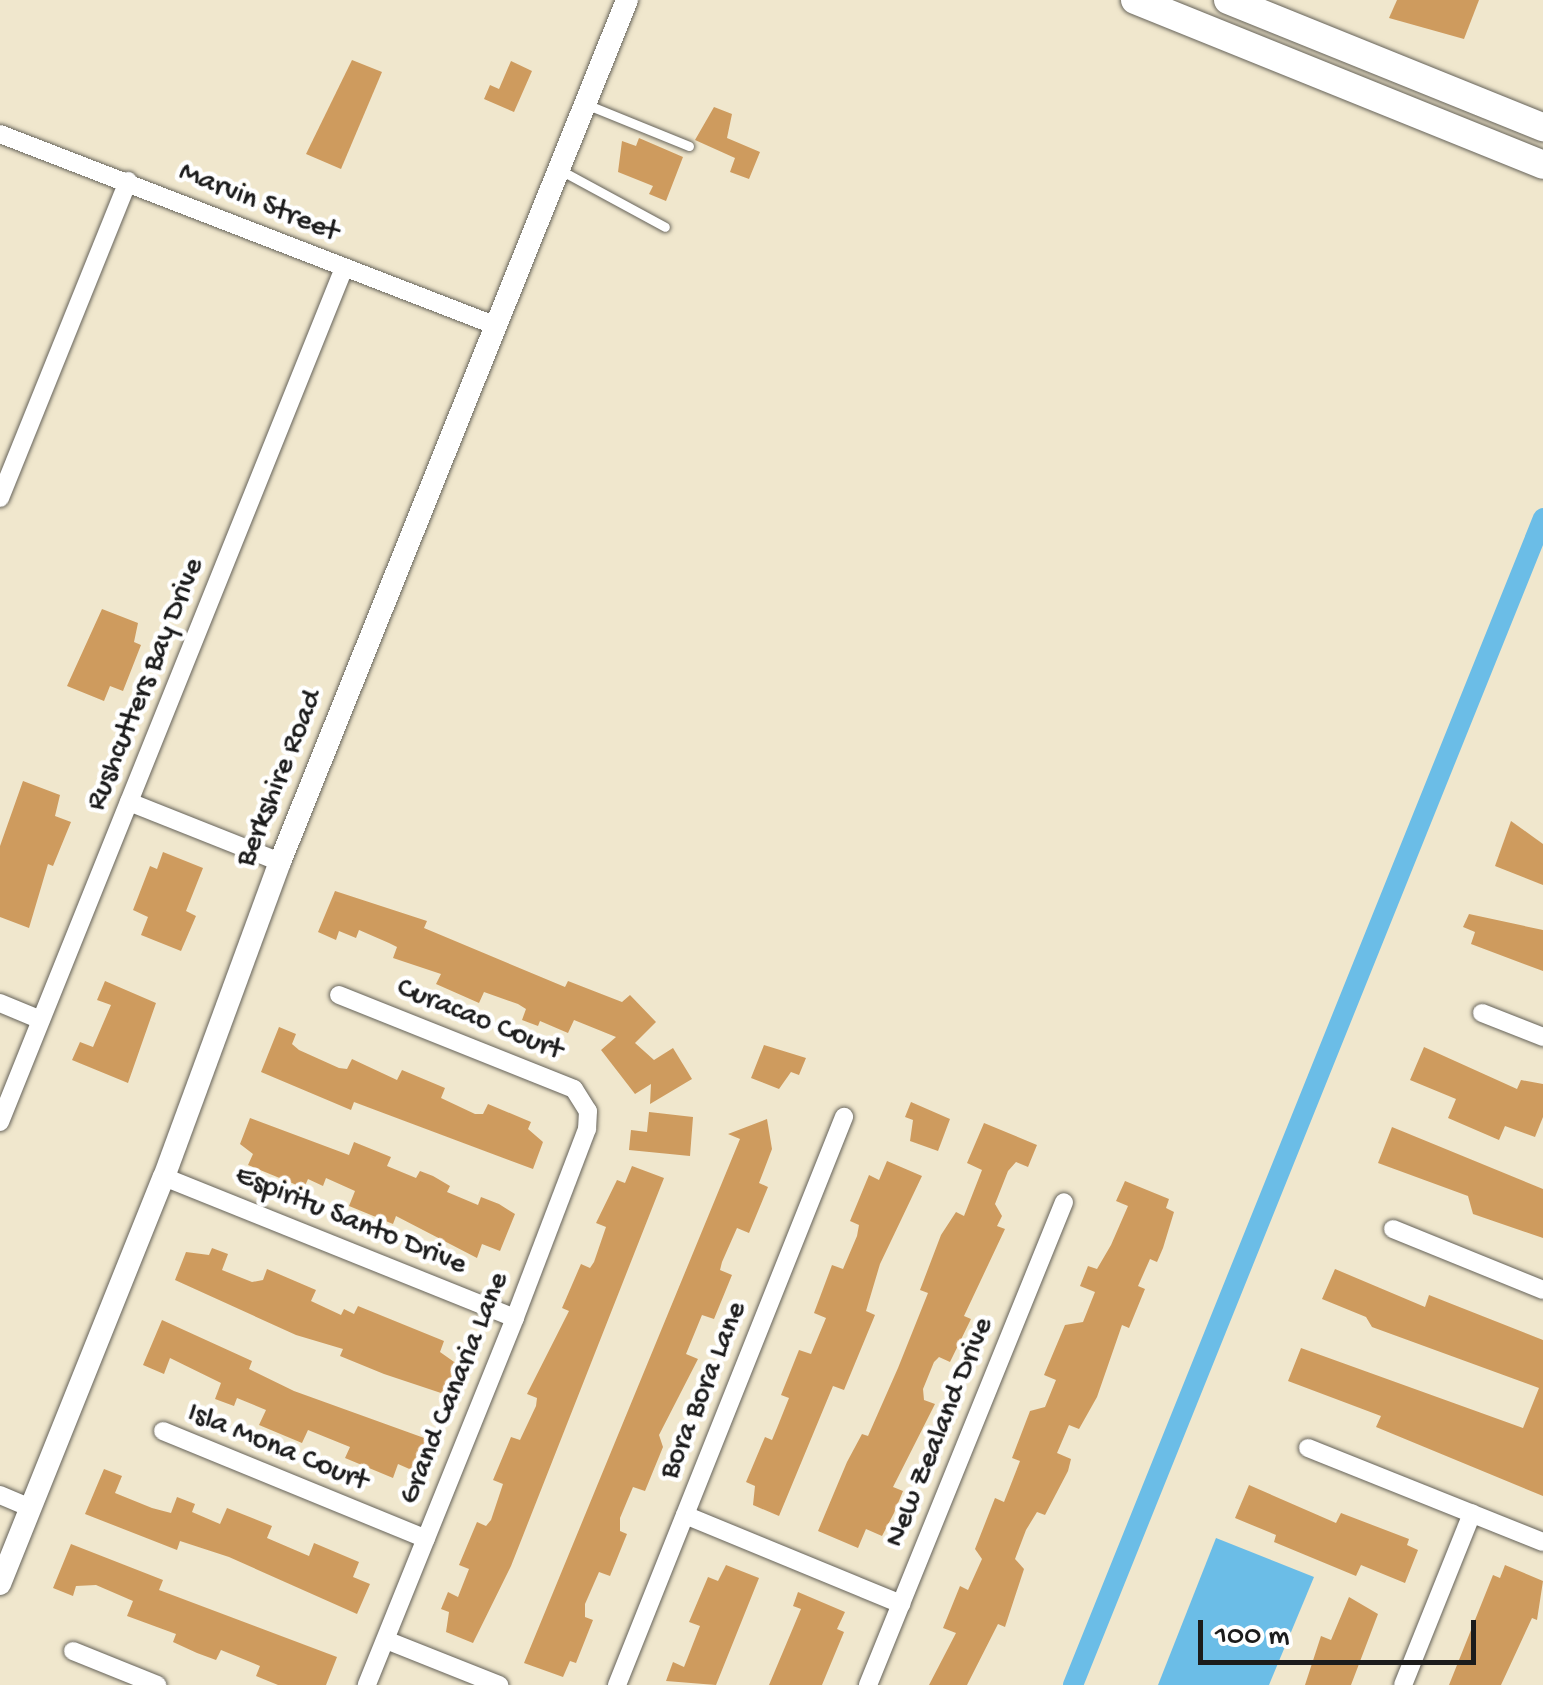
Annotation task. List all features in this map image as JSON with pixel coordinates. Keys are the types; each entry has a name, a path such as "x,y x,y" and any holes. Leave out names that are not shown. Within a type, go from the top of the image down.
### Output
{"main road":[{"path":"1136,0 1543,165"},
{"path":"1228,0 1266,7 1543,127"}],"street":[{"name":"Berkshire Road","path":"0,1584 164,1177 280,862 581,102 627,0"},
{"name":"Marvin Street","path":"0,134 494,325"},
{"path":"0,498 128,181"},
{"name":"Rushcutters Bay Drive","path":"0,1122 344,268"},
{"path":"129,802 280,862"},
{"name":"Curacao Court","path":"339,995 574,1088 588,1111"},
{"path":"0,1003 41,1020"},
{"path":"1482,1013 1543,1036"},
{"name":"Grand Canaria Lane","path":"367,1685 515,1318 587,1129 588,1111"},
{"name":"Bora Bora Lane","path":"617,1685 844,1116"},
{"name":"Espiritu Santo Drive","path":"164,1177 515,1318"},
{"name":"New Zealand Drive","path":"868,1685 1064,1202"},
{"path":"1393,1229 1543,1290"},
{"name":"Isla Mona Court","path":"163,1432 426,1540"},
{"path":"1308,1448 1543,1542"},
{"path":"0,1495 31,1508"},
{"path":"1403,1685 1472,1513"},
{"path":"685,1515 901,1604"},
{"path":"386,1640 499,1685"},
{"path":"73,1651 158,1685"}],"lane":[{"path":"581,102 690,146"},
{"path":"555,168 665,227"}],"water":[{"path":"1216,1538 1314,1577 1269,1685 1158,1685"}],"building":[{"path":"1397,0 1479,0 1464,39 1389,18"},
{"path":"352,60 382,72 341,169 306,154"},
{"path":"511,61 532,71 514,112 484,99 490,85 499,89"},
{"path":"714,107 732,114 727,138 760,152 749,179 730,172 735,158 695,140"},
{"path":"639,138 683,157 666,201 649,194 653,186 618,172 622,141 636,146"},
{"path":"102,609 138,623 134,642 141,645 123,691 110,686 104,701 67,686"},
{"path":"23,781 60,795 55,816 71,822 53,866 48,864 29,928 0,917 0,846"},
{"path":"1511,821 1543,844 1543,885 1495,866"},
{"path":"163,852 203,868 186,911 196,916 181,951 141,935 148,917 133,910 150,866 157,869"},
{"path":"335,891 427,921 424,928 565,987 568,981 622,1002 630,995 656,1022 635,1043 654,1060 673,1048 692,1079 650,1104 651,1084 635,1094 601,1050 616,1037 574,1020 568,1033 540,1021 538,1026 522,1020 526,1009 518,1004 484,992 479,1003 436,984 441,974 393,958 397,947 359,930 356,938 339,931 336,940 318,932"},
{"path":"1469,914 1543,930 1543,971 1471,944 1475,932 1463,927"},
{"path":"105,981 156,1003 128,1083 72,1060 80,1042 93,1047 111,1005 97,1000"},
{"path":"279,1027 296,1034 292,1044 299,1050 339,1068 347,1069 352,1059 397,1080 402,1070 445,1088 441,1098 475,1114 483,1114 488,1104 531,1122 528,1129 543,1142 533,1169 354,1102 351,1110 261,1072"},
{"path":"764,1045 806,1058 799,1075 791,1072 779,1089 751,1078"},
{"path":"1424,1047 1517,1089 1521,1080 1543,1084 1543,1117 1535,1137 1505,1126 1499,1140 1448,1118 1456,1099 1410,1080"},
{"path":"911,1102 950,1119 938,1151 910,1141 913,1120 905,1117"},
{"path":"649,1112 693,1117 690,1156 629,1150 631,1130 647,1132"},
{"path":"250,1118 349,1155 354,1142 391,1157 387,1166 416,1178 420,1171 433,1176 450,1186 447,1192 478,1205 481,1197 499,1204 515,1214 500,1251 482,1244 477,1258 396,1216 393,1224 349,1206 355,1191 326,1178 323,1186 308,1179 304,1188 248,1165 253,1154 240,1144"},
{"path":"767,1119 772,1149 759,1183 768,1187 749,1233 737,1228 722,1262 720,1270 732,1275 714,1319 702,1315 686,1354 698,1359 659,1435 663,1447 645,1491 633,1487 620,1518 620,1531 627,1534 610,1576 599,1572 585,1604 585,1617 593,1620 576,1663 570,1661 563,1677 524,1663 740,1139 728,1134"},
{"path":"984,1123 1037,1145 1028,1167 1016,1162 1008,1171 995,1204 1002,1216 997,1226 1005,1229 964,1316 971,1319 950,1362 939,1357 934,1362 923,1389 924,1400 935,1404 893,1487 903,1491 894,1513 882,1536 866,1529 858,1548 818,1531 847,1462 862,1434 868,1436 898,1368 928,1293 920,1290 941,1235 956,1212 964,1216 982,1170 967,1163"},
{"path":"1392,1127 1543,1189 1543,1238 1473,1214 1468,1196 1378,1163"},
{"path":"887,1161 922,1176 880,1264 866,1311 875,1315 844,1390 833,1386 779,1516 753,1505 755,1486 746,1482 765,1437 772,1440 777,1428 789,1398 781,1395 799,1350 811,1354 826,1318 814,1313 832,1265 843,1269 857,1236 859,1225 850,1221 869,1175 879,1180"},
{"path":"632,1166 664,1178 511,1566 473,1643 446,1632 449,1612 441,1609 448,1592 458,1597 469,1569 459,1565 477,1522 486,1526 491,1520 503,1484 493,1480 511,1437 520,1440 536,1406 537,1398 527,1394 569,1311 562,1308 581,1264 590,1268 594,1262 606,1227 596,1223 617,1180 625,1183"},
{"path":"1125,1181 1169,1199 1166,1208 1174,1212 1163,1248 1157,1262 1150,1259 1138,1286 1145,1289 1129,1328 1122,1325 1097,1397 1079,1429 1069,1425 1057,1453 1071,1459 1068,1471 1045,1515 1037,1512 1026,1530 1015,1559 1024,1569 1005,1627 998,1624 967,1685 929,1685 956,1633 943,1628 960,1586 968,1590 982,1559 975,1549 995,1498 1004,1502 1020,1461 1012,1458 1030,1411 1045,1407 1056,1380 1044,1375 1065,1325 1083,1322 1095,1292 1080,1286 1088,1266 1097,1269 1128,1206 1116,1201"},
{"path":"212,1248 228,1254 222,1270 252,1282 263,1280 267,1269 316,1290 311,1301 341,1315 344,1309 354,1314 358,1306 444,1341 440,1352 457,1364 444,1394 340,1356 343,1349 296,1335 175,1280 186,1252 209,1255"},
{"path":"1335,1269 1425,1307 1429,1295 1543,1340 1543,1496 1376,1427 1381,1416 1288,1381 1301,1348 1523,1428 1539,1388 1372,1327 1366,1317 1322,1299"},
{"path":"162,1320 252,1361 249,1369 294,1391 427,1439 414,1471 398,1464 393,1478 345,1458 350,1447 308,1430 302,1443 259,1425 266,1410 237,1398 234,1406 215,1399 221,1383 170,1358 164,1374 143,1365"},
{"path":"104,1469 122,1476 115,1493 152,1508 171,1513 177,1497 195,1504 192,1512 220,1524 227,1508 272,1526 267,1538 309,1556 314,1543 359,1562 353,1577 370,1584 357,1614 229,1557 180,1541 177,1550 85,1514"},
{"path":"1249,1485 1336,1523 1341,1513 1409,1539 1407,1545 1418,1550 1405,1583 1361,1565 1356,1576 1274,1542 1276,1535 1235,1518"},
{"path":"71,1544 163,1580 159,1590 337,1657 326,1685 278,1685 256,1676 260,1666 221,1650 216,1660 197,1653 173,1642 176,1634 127,1616 133,1601 96,1585 76,1586 73,1596 53,1588"},
{"path":"726,1565 759,1578 716,1685 666,1681 673,1662 684,1667 700,1626 689,1622 708,1577 718,1581"},
{"path":"1505,1565 1543,1581 1537,1620 1532,1618 1501,1685 1449,1685 1493,1575 1500,1578"},
{"path":"798,1592 845,1612 837,1629 844,1632 822,1685 769,1685 801,1609 793,1606"},
{"path":"1349,1597 1378,1614 1351,1685 1305,1685 1321,1636 1331,1640"}],"waterway":[{"path":"1073,1685 1543,518"}]}
